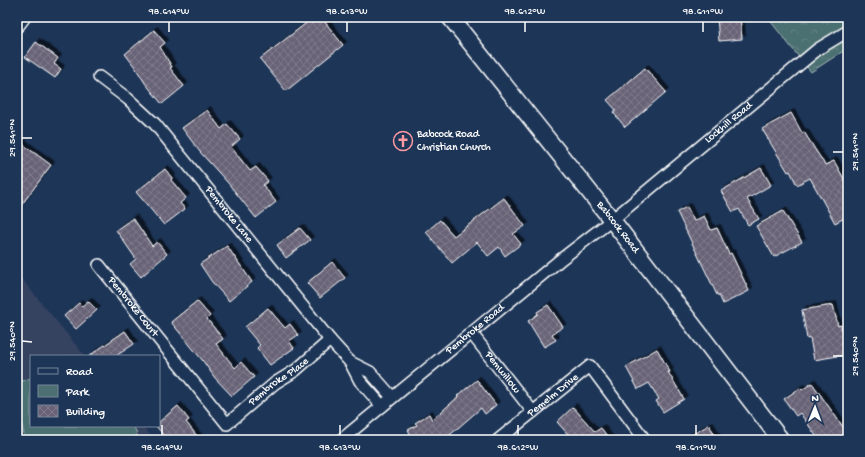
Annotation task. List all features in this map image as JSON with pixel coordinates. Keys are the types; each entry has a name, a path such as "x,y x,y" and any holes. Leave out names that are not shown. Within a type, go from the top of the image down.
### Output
{"main road":[{"name":"Babcock Road","path":"450,17 612,220 781,440"}],"street":[{"path":"17,25 23,17"},
{"name":"Lockhill Road","path":"612,220 818,49 848,31"},
{"name":"Pembroke Lane","path":"99,76 128,99 155,124 330,340 350,362 360,382 382,406"},
{"name":"Pembroke Road","path":"341,440 392,397 472,334 560,260 612,220"},
{"name":"Pembroke Court","path":"99,265 228,424"},
{"name":"Pemwillow","path":"472,334 533,412"},
{"name":"Pembroke Place","path":"228,424 275,383 296,370 330,340"},
{"name":"Pembroke Lane","path":"350,362 370,372 392,397"},
{"name":"Pemelm Drive","path":"498,440 590,366 645,440"}],"shaded area":[{"path":"17,273 84,355 30,355 30,427 144,427 154,440 17,440"}],"green space":[{"path":"767,17 848,17 848,48 811,72"},
{"path":"30,378 30,427 134,427 138,440 25,440 17,400 17,383"}],"building":[{"path":"314,17 321,17 343,45 286,91 260,59"},
{"path":"717,17 740,17 742,39 719,41"},
{"path":"154,30 165,43 160,47 172,67 170,68 184,86 162,104 125,54"},
{"path":"36,42 58,58 54,64 61,69 55,78 25,57"},
{"path":"645,68 666,92 625,127 613,112 616,110 607,100"},
{"path":"207,110 221,129 227,124 240,139 231,147 250,171 256,167 268,181 263,185 276,202 256,218 228,183 200,152 182,128"},
{"path":"791,113 802,133 804,132 825,165 834,161 848,186 848,216 835,223 810,178 797,185 790,171 788,172 762,129"},
{"path":"17,140 51,165 17,211"},
{"path":"761,168 771,185 747,199 759,219 748,225 739,209 733,212 721,191"},
{"path":"165,169 172,178 171,180 186,198 180,203 185,209 164,225 136,192"},
{"path":"504,198 525,226 513,234 521,244 505,256 499,247 488,256 477,242 452,263 426,232 440,220 454,236"},
{"path":"687,207 694,221 704,216 711,230 717,228 749,291 723,304 719,295 717,295 677,212"},
{"path":"783,211 802,242 774,257 756,226"},
{"path":"133,218 152,246 157,242 167,254 141,277 130,264 136,259 116,230"},
{"path":"300,228 310,240 286,258 277,245"},
{"path":"227,246 252,282 229,301 212,282 200,264"},
{"path":"332,262 345,278 320,298 307,283"},
{"path":"88,301 97,310 76,329 64,316 79,303 82,306"},
{"path":"197,301 210,316 207,319 223,339 216,344 235,368 241,362 254,377 232,396 215,378 171,322"},
{"path":"548,305 563,327 552,334 556,340 544,347 528,321 538,314 537,312"},
{"path":"833,305 838,326 841,325 844,341 842,342 844,355 814,360 810,338 807,339 802,310"},
{"path":"268,308 285,328 290,324 298,335 289,341 294,348 270,365 257,348 260,345 245,327"},
{"path":"125,331 134,344 118,355 90,355"},
{"path":"657,349 670,372 668,372 684,399 663,412 656,401 659,399 649,383 638,389 626,367"},
{"path":"477,380 496,405 485,414 481,408 444,440 414,440 408,430 417,425 415,423 429,414 432,420 458,397 457,396"},
{"path":"812,383 848,434 848,440 819,440 800,413 796,416 784,399 800,388 802,390"},
{"path":"178,406 189,420 186,422 200,440 173,440 170,435 166,438 157,427 160,427 160,421"},
{"path":"573,407 595,432 601,428 610,440 573,440 557,422"},
{"path":"709,425 718,440 683,440"}],"place":[{"name":"Babcock Road Christian Church","path":"403,141"}]}
